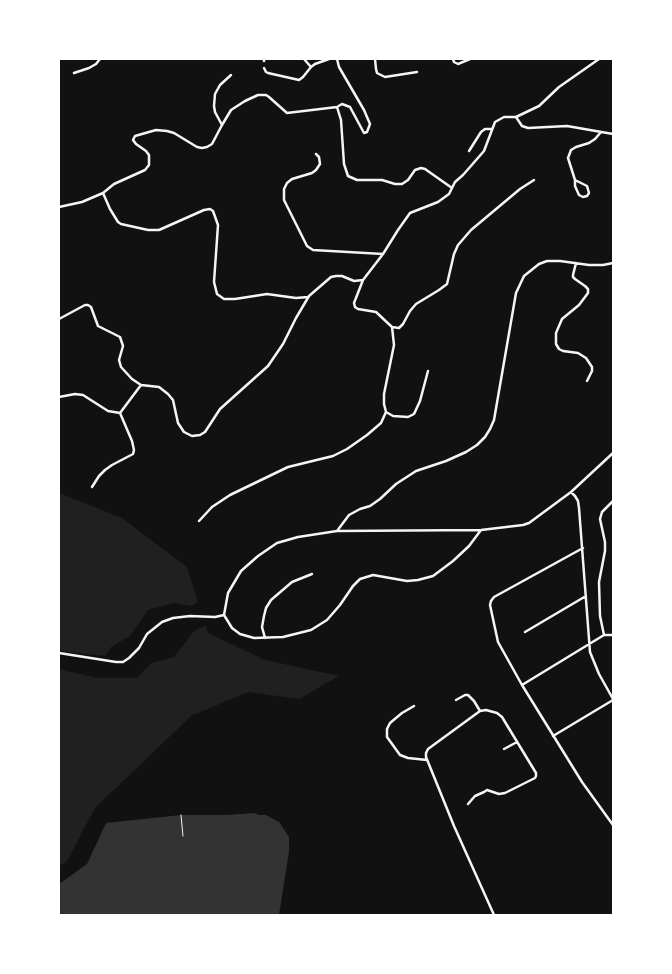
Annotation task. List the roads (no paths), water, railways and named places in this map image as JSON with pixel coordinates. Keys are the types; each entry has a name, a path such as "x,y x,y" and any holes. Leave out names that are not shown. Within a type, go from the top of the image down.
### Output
{"street":[{"path":"74,73 89,68 100,59"},
{"path":"304,59 311,67"},
{"path":"264,68 268,73 297,80 304,77 315,64 329,59"},
{"path":"59,207 82,202 103,193 114,184 145,170 149,165 148,155 133,140 135,136 156,130 167,131 202,148 212,144 231,110 258,95 270,97 288,113 337,107 342,104 350,107 362,132 367,132 370,124 339,67 337,59"},
{"path":"375,59 377,73 385,77 417,72"},
{"path":"454,59 454,62 458,64 470,59"},
{"path":"534,180 520,189 471,230 458,245 454,254 447,284 416,304 399,328 392,327 378,313 358,310 355,307 354,303 363,280 410,213 438,202 449,194 454,182 484,151 495,122 504,117 516,117 539,106 559,87 599,59"},
{"path":"222,125 215,112 215,94 220,85 231,75"},
{"path":"337,107 341,120 344,164 348,176 357,180 382,180 402,184 405,183 415,170 420,168 425,169 452,188"},
{"path":"516,117 522,126 528,128 567,126 613,134"},
{"path":"469,151 481,132 485,129 492,129"},
{"path":"575,180 587,186 589,193 587,196 579,195 568,158 571,150 589,143 601,132"},
{"path":"316,154 320,164 316,170 292,179 286,183 284,189 284,200 307,246 313,250 383,254"},
{"path":"103,193 118,222 134,227 159,230 204,210 210,209 213,211 218,225 214,282 217,294 224,299 267,294 296,298 309,296"},
{"path":"337,530 349,515 370,506 396,484 416,471 466,452 485,437 494,420 516,293 524,276 546,261 589,265 613,263"},
{"path":"576,263 573,277 588,289 588,293 579,305 562,319 556,333 556,344 563,351 578,353 586,358 592,367 587,382"},
{"path":"59,319 85,305 91,307 98,326 120,337 123,346 119,360 121,367 132,379 141,385 159,388 164,391 173,400 178,423 184,432 192,436 200,435 220,409 265,370 283,344 309,296 331,277 342,276 354,281 363,280"},
{"path":"199,521 212,507 230,495 288,467 333,456 347,449 381,423 386,412 384,394 394,345 392,327"},
{"path":"386,412 393,416 408,417 414,414 420,402 428,371"},
{"path":"120,413 141,385"},
{"path":"59,397 75,394 83,395 108,411 120,413"},
{"path":"92,487 104,470 132,454 134,450 120,413"},
{"path":"480,530 469,546 433,576 407,581 373,575 360,579 327,620 319,626 299,634 273,638 254,638 240,634 232,628 224,615 228,593 241,571 258,556 277,544 298,537 337,530 480,530 516,527 529,523 571,492 613,454"},
{"path":"553,736 613,699 593,660 590,645 578,501 571,492"},
{"path":"604,635 600,616 599,582 605,551 600,519 602,512 613,501"},
{"path":"583,548 494,597 490,606 498,642 522,685 582,782 613,825"},
{"path":"265,638 262,627 266,608 271,600 292,582 312,574"},
{"path":"525,632 586,596"},
{"path":"59,653 123,662 138,648 147,634 162,622 173,618 190,616 224,615"},
{"path":"522,685 604,635 613,635"},
{"path":"456,700 468,695 480,711"},
{"path":"414,706 390,723 387,737 400,755 427,760"},
{"path":"468,804 475,796 487,790 502,794 535,778 536,773 502,716 486,710 480,711 428,749 426,754 469,860 494,915"},
{"path":"504,749 517,742"}]}
